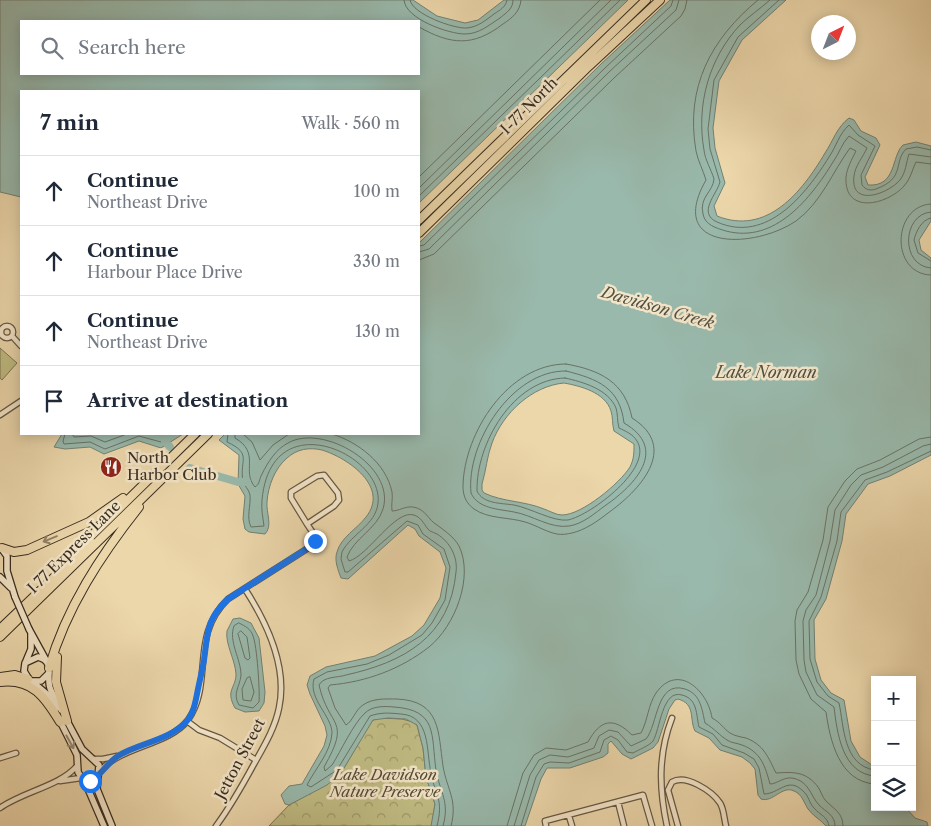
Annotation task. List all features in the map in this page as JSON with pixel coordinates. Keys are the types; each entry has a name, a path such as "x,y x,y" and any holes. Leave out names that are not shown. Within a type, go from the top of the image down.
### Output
{"highway":[{"path":"420,213 640,0"},
{"path":"420,219 646,0"},
{"path":"420,226 654,0"},
{"name":"I-77 North","path":"420,232 594,60 660,0"},
{"path":"0,624 194,435"},
{"name":"I 77 Express Lane","path":"0,629 200,435"},
{"name":"I 77 Express Lane","path":"0,637 207,435"},
{"path":"0,642 213,435"},
{"path":"1,548 14,552 24,551 82,526 110,508 163,465"},
{"path":"48,668 59,638 97,563 139,507"},
{"path":"64,721 57,688 56,664 78,601"},
{"path":"0,677 15,675 30,680"},
{"path":"0,682 17,682 35,689 64,721"}],"main road":[{"path":"1,548 7,556 11,588 48,668 50,688 76,752 77,765 104,826"},
{"path":"0,570 7,561"},
{"path":"0,577 11,588"},
{"path":"30,631 31,649 24,671 30,680 50,698 80,747 99,765 97,791 112,826"},
{"path":"25,663 35,657 43,658 48,668 44,680 30,680"},
{"path":"77,765 83,757 92,758"},
{"path":"82,779 90,781 99,774"}],"street":[{"path":"12,336 20,345"},
{"path":"0,414 20,402"},
{"path":"92,758 104,759 119,756 167,736 187,721 195,704 204,661 207,630 217,609 228,599 313,545 315,536 291,498 291,492 317,476 324,475 338,493 339,500 334,506 308,524"},
{"name":"Jetton Street","path":"216,826 240,792 274,723 280,702 281,683 271,636 245,589"},
{"path":"667,826 660,778 664,739 672,718"},
{"path":"187,721 199,730 220,738 256,760"},
{"path":"0,758 16,753"},
{"path":"99,774 119,756"},
{"path":"0,808 16,798 69,775 77,765"},
{"path":"56,781 82,779"},
{"path":"678,826 668,790 672,782 681,779 715,797 722,806 726,826"},
{"path":"545,824 643,795 652,826"},
{"path":"618,802 624,826"},
{"path":"569,816 572,826"}],"green space":[{"path":"0,348 17,363 2,380 0,378"},
{"name":"Lake Davidson Nature Preserve","path":"380,718 402,719 417,725 423,748 426,777 435,804 432,826 269,826 289,805 341,773 368,727 373,720"}],"water":[{"path":"0,0 413,0 437,16 465,23 478,20 504,0 628,0 420,202 420,90 20,90 20,197 0,192"},
{"name":"Lake Norman","path":"670,0 786,0 742,40 719,81 713,128 715,148 725,183 714,206 717,216 735,221 752,220 767,215 781,207 794,195 816,168 838,130 849,118 854,120 861,131 876,138 880,145 865,177 868,185 884,181 889,176 899,150 903,145 916,142 931,146 931,221 919,240 921,250 931,258 931,455 890,476 868,484 846,514 842,541 826,599 814,620 815,659 821,680 831,693 844,700 851,741 860,757 871,764 871,811 909,811 915,818 927,822 928,826 826,826 808,809 797,792 785,790 770,799 761,799 758,795 755,769 742,757 720,750 709,738 695,731 690,708 684,701 678,699 675,700 669,709 658,742 653,748 631,759 622,754 611,741 608,744 608,753 603,757 570,768 547,768 541,779 525,826 431,826 435,804 426,777 423,748 417,725 406,719 388,718 373,720 341,773 327,785 289,805 285,804 281,795 289,786 302,784 324,746 327,735 307,685 310,676 326,667 375,656 412,636 424,625 440,598 446,568 440,552 408,525 348,579 341,578 337,565 337,552 346,537 366,517 372,506 373,495 363,475 354,467 332,454 317,449 299,451 283,462 273,478 269,490 267,506 269,527 265,534 249,532 245,529 243,519 245,496 238,484 239,455 219,440 224,435 420,435 420,242 601,64","holes":["564,383 591,391 608,404 614,431 634,444 634,453 630,467 618,481 590,504 570,514 562,515 537,506 484,493 482,484 492,443 503,421 520,403 530,395 552,385"]},
{"path":"61,435 181,435 161,448 139,441 104,454 90,447 65,449 54,447"},
{"path":"240,618 251,623 259,638 265,692 264,703 259,711 245,712 235,708 232,702 231,693 236,674 227,641 227,631 233,619"}],"waterway":[{"name":"Davidson Creek","path":"169,435 165,441 170,447"},
{"name":"Davidson Creek","path":"190,468 238,482 247,482"}],"place":[{"name":"North Harbor Club","path":"111,467"}],"route":[{"path":"90,781 98,776 106,764 119,756 167,736 187,721 195,704 204,661 207,630 217,609 228,599 313,545 315,541"}]}
